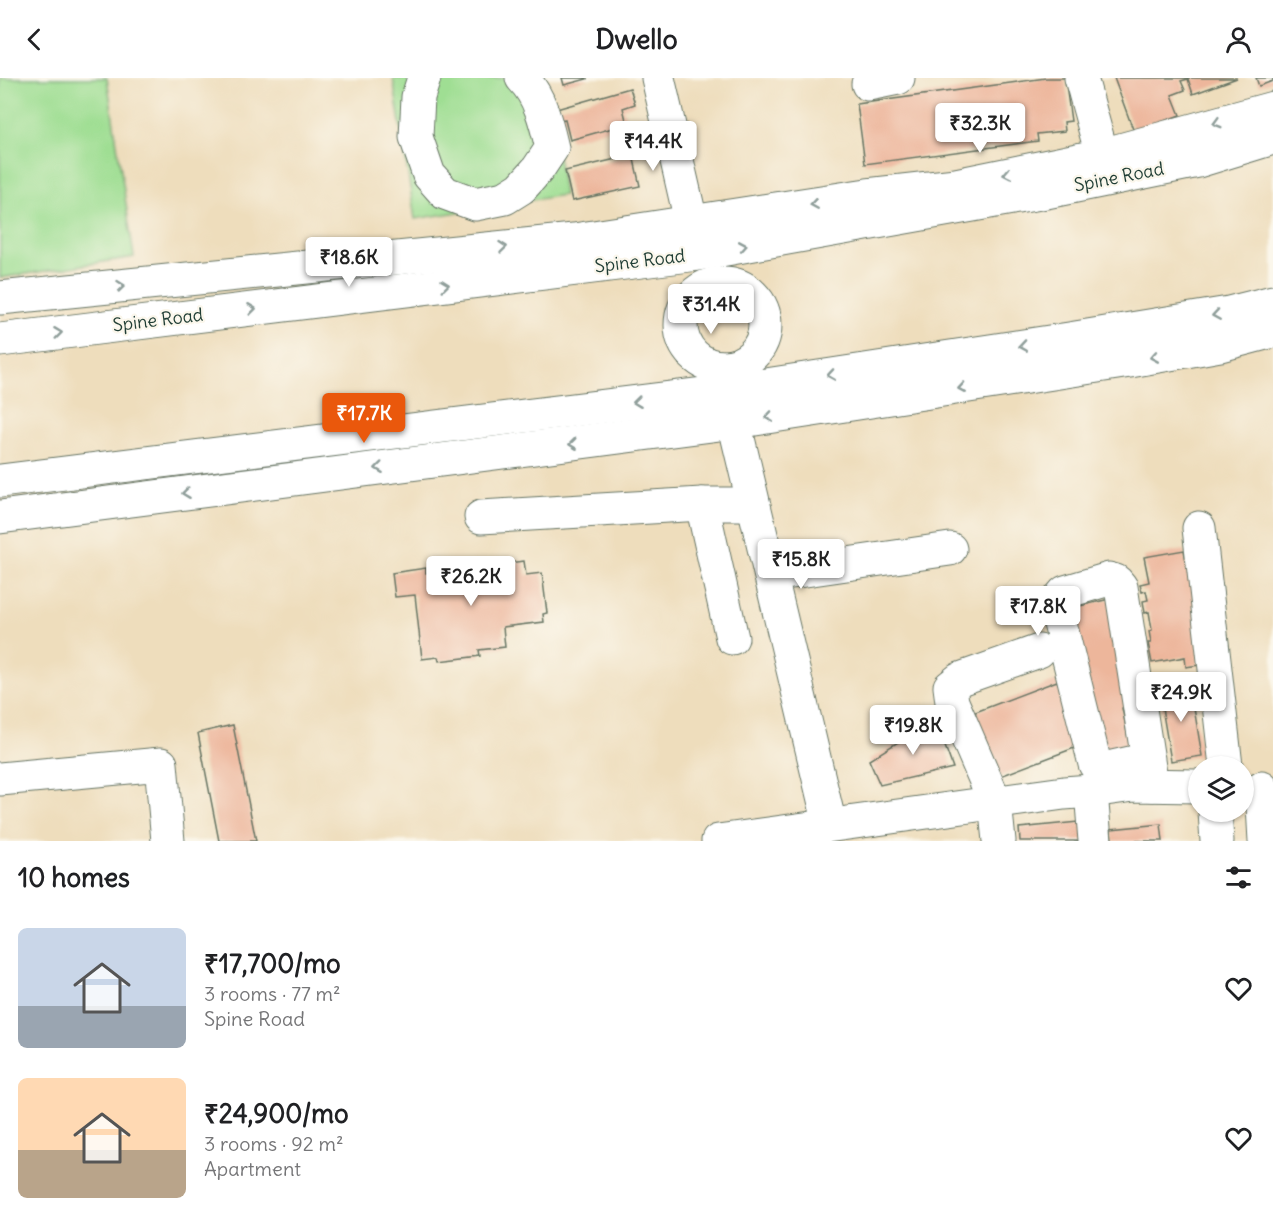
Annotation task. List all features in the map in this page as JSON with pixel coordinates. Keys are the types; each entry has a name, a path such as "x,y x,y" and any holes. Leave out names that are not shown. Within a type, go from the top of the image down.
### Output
{"street":[{"path":"424,78 418,97 416,137 429,175 446,193 475,204 504,198 522,188 552,148 546,122 532,87 522,78"},
{"path":"658,78 706,286"},
{"path":"1082,78 1102,155"},
{"name":"Spine Road","path":"0,298 574,240 867,195 956,185 1102,155 1273,108"},
{"name":"Spine Road","path":"0,340 698,254 1046,192 1198,161 1273,138"},
{"path":"724,379 735,365 748,359 758,349 764,337 766,324 763,310 756,298 746,289 734,284 720,283 706,286 686,305 682,318 682,332 687,345 696,356 724,379 830,825"},
{"path":"0,482 724,379 1069,339 1229,313 1273,302"},
{"path":"0,517 735,423 1130,361 1220,345 1273,331"},
{"path":"480,517 702,504 753,504"},
{"path":"702,504 732,638"},
{"path":"1199,528 1225,756"},
{"path":"771,575 950,549"},
{"path":"1150,772 1121,587 1116,581 1109,579 1065,592 1059,598 1056,607 1095,764 1098,768 1150,772 1188,783"},
{"path":"999,841 995,802 952,702 950,687 960,679 1040,651"},
{"path":"0,779 161,764 168,841"},
{"path":"718,841 754,838 830,825 864,831 995,802 1134,785 1150,772"},
{"path":"1259,788 1265,841"},
{"path":"1091,791 1095,841"},
{"path":"1216,822 1217,841"}],"green space":[{"path":"0,78 107,78 134,257 0,278"},
{"path":"393,78 546,78 564,195 415,219"}],"building":[{"path":"562,78 587,78 587,79 564,85"},
{"path":"1046,78 1065,78 1071,121 1064,122 1065,131 1037,134 1038,141 865,164 857,104"},
{"path":"1114,78 1237,78 1193,94 1188,79 1181,81 1185,90 1172,95 1180,115 1134,132"},
{"path":"1256,78 1273,78 1273,81 1259,86"},
{"path":"630,88 635,104 623,108 627,124 570,140 565,120 556,122 553,110"},
{"path":"633,155 640,186 572,201 565,171"},
{"path":"1184,550 1187,567 1195,565 1199,665 1186,667 1185,657 1152,663 1148,643 1151,643 1149,631 1152,630 1149,612 1145,613 1143,601 1148,600 1146,591 1142,592 1140,584 1149,582 1144,557"},
{"path":"524,561 526,575 542,573 547,613 543,614 544,622 503,627 505,647 479,650 480,656 439,661 438,657 422,659 415,595 395,597 392,573 426,568 426,573"},
{"path":"1118,597 1128,707 1122,708 1129,743 1135,742 1100,767 1067,609"},
{"path":"1057,681 1082,745 998,777 973,713"},
{"path":"1190,684 1202,756 1188,756 1188,758 1171,761 1159,690"},
{"path":"935,719 953,768 880,785 869,760"},
{"path":"233,725 256,841 219,841 198,733"},
{"path":"1088,821 1089,841 1020,841 1019,828"},
{"path":"1161,824 1163,841 1112,841 1111,829"}]}
